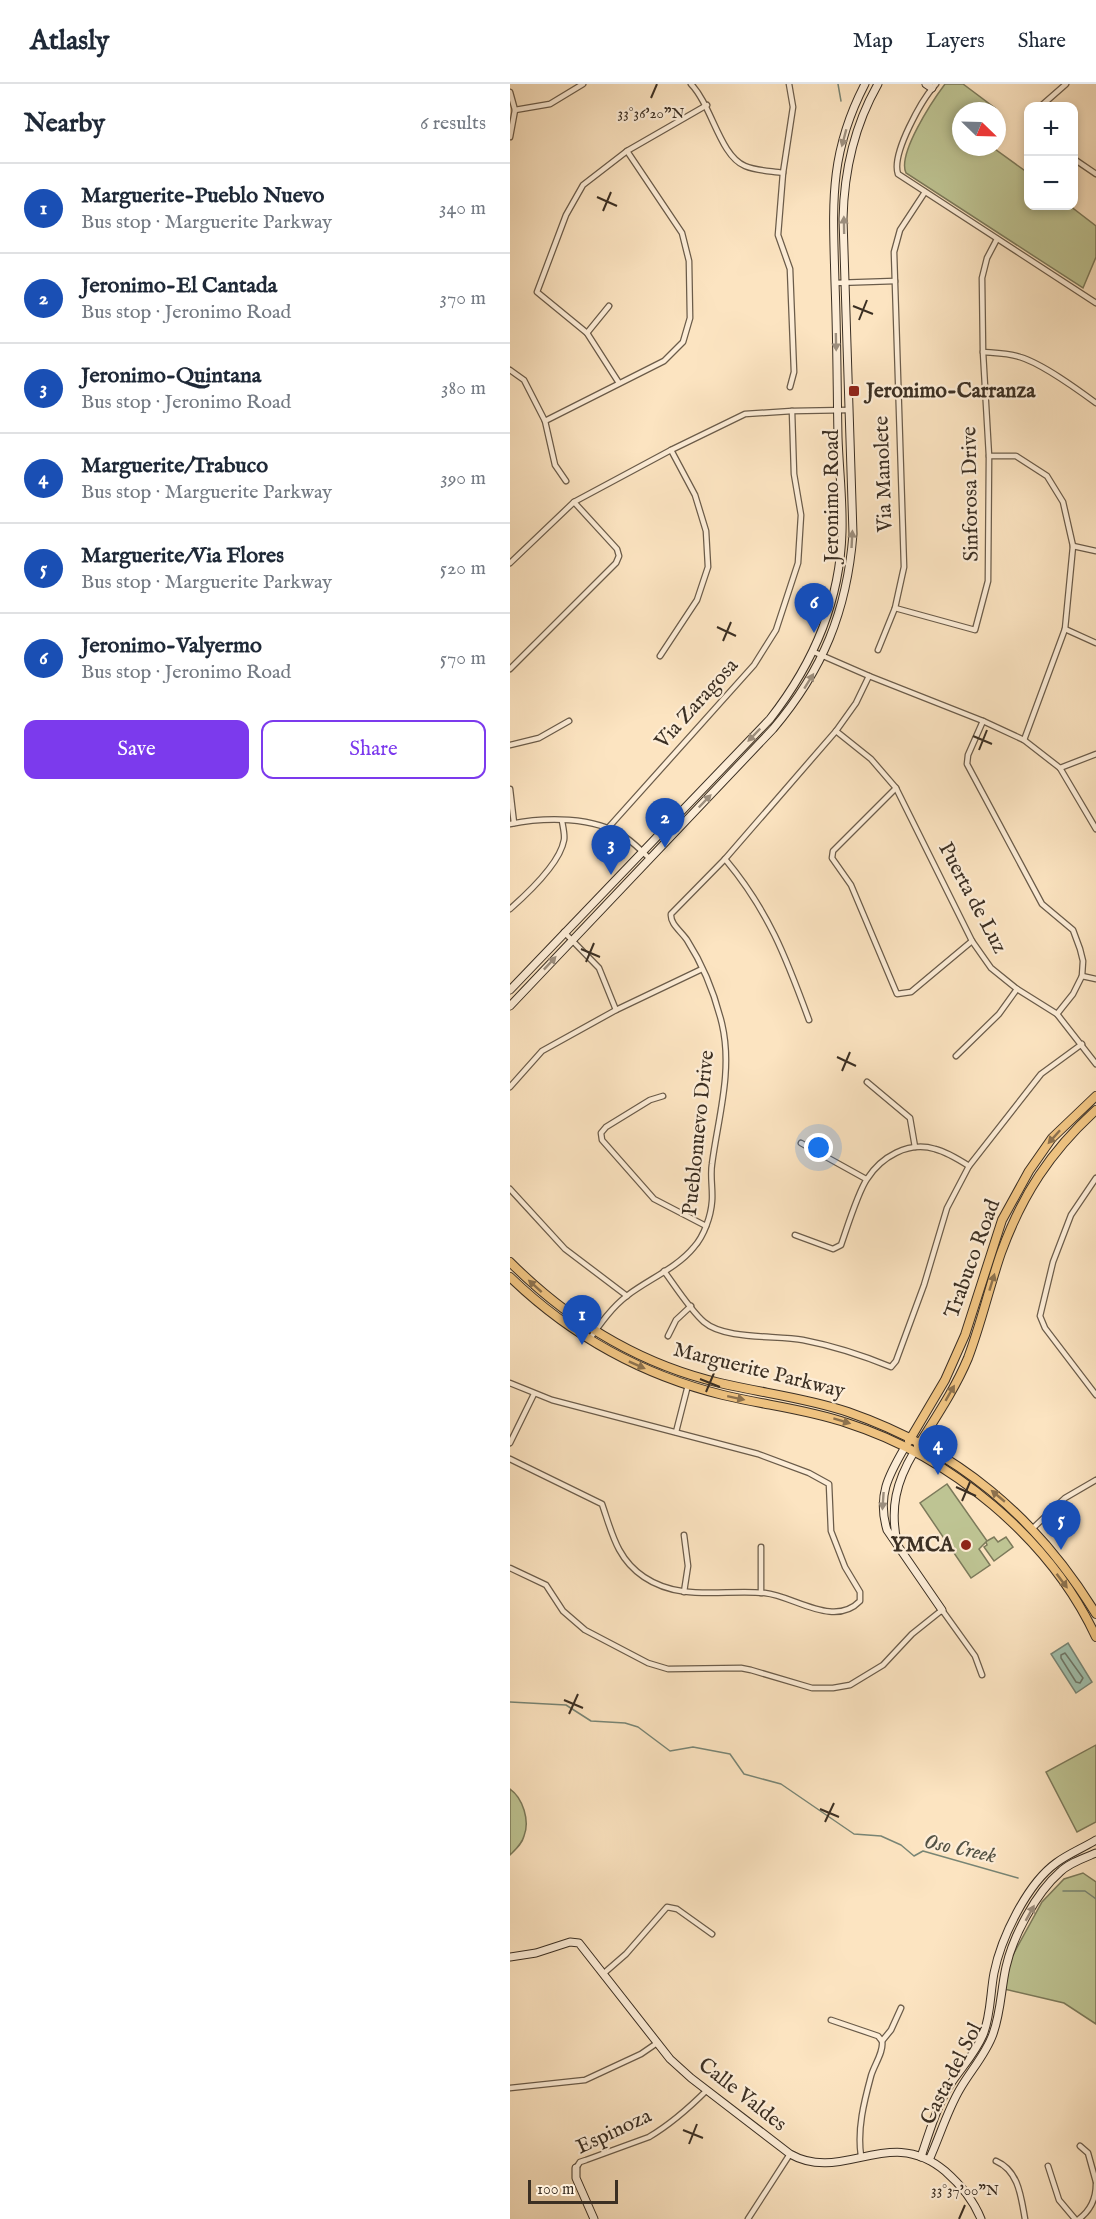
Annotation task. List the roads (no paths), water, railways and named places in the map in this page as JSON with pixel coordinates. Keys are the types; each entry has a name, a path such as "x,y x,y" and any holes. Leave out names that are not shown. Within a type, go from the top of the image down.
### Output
{"main road":[{"name":"Jeronimo Road","path":"510,990 770,719 792,691 814,652 829,613 842,548 843,516 832,204 835,174 846,129 865,84"},
{"name":"Jeronimo Road","path":"510,1006 773,729 794,705 823,656 841,610 851,562 853,534 843,219 845,184 859,127 878,84"},
{"name":"Trabuco Road","path":"905,1447 945,1380 965,1335 1002,1220 1029,1171 1052,1138 1096,1096"},
{"name":"Trabuco Road","path":"914,1452 957,1382 975,1338 1000,1255 1015,1217 1041,1171 1069,1135 1096,1110"},
{"name":"Marguerite Parkway","path":"510,1262 554,1303 595,1331 632,1351 690,1375 846,1411 920,1443 981,1482 1033,1529 1058,1558 1096,1614"},
{"name":"Marguerite Parkway","path":"510,1277 532,1299 589,1340 625,1359 688,1385 848,1423 914,1452 972,1489 1003,1514 1025,1536 1072,1594 1096,1637"},
{"path":"965,1335 975,1338"},
{"path":"688,1385 690,1375"},
{"path":"905,1447 890,1474 882,1500 883,1517 887,1530 942,1610"},
{"path":"897,1545 894,1528 894,1499 900,1478 914,1452"},
{"name":"Casta del Sol","path":"921,2157 950,2085 978,2046 988,2020 996,1964 1027,1896 1040,1878 1056,1863 1096,1840"},
{"name":"Casta del Sol","path":"929,2160 960,2089 986,2050 997,2022 1011,1949 1039,1895 1061,1870 1096,1853"},
{"name":"Calle Valdes","path":"510,1958 536,1953 574,1941 582,1947 670,2059 790,2154 804,2160 824,2164 894,2152 921,2157 948,2173 967,2192 980,2219"},
{"path":"991,1995 1001,1996"},
{"path":"939,2109 948,2113"},
{"name":"Espinoza","path":"576,2168 576,2178 594,2219"}],"street":[{"path":"515,110 550,104 583,84"},
{"path":"691,84 707,105 725,147 734,160 753,169 783,173"},
{"path":"789,84 793,107 783,173 778,235 790,269 794,372 790,387"},
{"path":"1046,102 1066,84"},
{"path":"932,85 904,140 897,160 897,170 901,177 1096,303"},
{"path":"510,92 515,110 510,137"},
{"path":"619,383 586,333 537,291 566,215 583,185 627,151 707,105"},
{"path":"545,421 664,361 683,342 690,318 689,261 682,233 627,151"},
{"path":"1078,162 1096,174"},
{"name":"Via Manolete","path":"878,650 895,608 904,567 894,252 899,233 925,192"},
{"name":"Sinforosa Drive","path":"895,608 975,630 988,581 989,456 983,352 982,278 987,258 997,239"},
{"path":"835,283 895,281"},
{"path":"586,333 609,306"},
{"path":"983,352 1022,357 1096,403"},
{"path":"510,370 524,380 545,421 555,465 566,481"},
{"path":"510,563 574,502 671,450 745,414 848,410"},
{"name":"Via Zaragosa","path":"608,828 754,665 776,630 798,563 801,524 794,474 792,411"},
{"path":"660,656 697,600 708,567 705,531 695,495 671,450"},
{"path":"989,456 1016,456 1047,477 1063,502 1073,546 1065,628 1024,740"},
{"path":"510,669 616,563 619,556 617,549 574,502"},
{"path":"1073,546 1096,551"},
{"path":"1065,628 1096,643"},
{"path":"814,652 1024,740 1060,768 1096,829"},
{"name":"Pueblonuevo Drive","path":"589,1340 627,1296 681,1260 696,1246 706,1226 712,1203 711,1170 725,1088 725,1037 718,1006 702,969 686,939 672,921 671,914 724,859 836,731 856,703 869,676"},
{"path":"510,745 539,738 569,721"},
{"path":"983,721 968,755 967,764 1042,904 1073,930 1083,961 1082,976 1073,994 1058,1014"},
{"name":"Puerta de Luz","path":"836,731 871,759 896,788 972,941 991,968 1017,989 1058,1014 1096,1064"},
{"path":"1060,768 1096,754"},
{"path":"896,788 833,850 832,858 851,885 897,994 911,992 972,941"},
{"path":"510,789 512,824 538,820 562,821 608,828 625,837 650,859"},
{"path":"510,909 557,857 564,840 562,821"},
{"path":"724,859 757,900 775,933 809,1020"},
{"path":"564,932 599,968 616,1010"},
{"path":"510,1086 542,1051 616,1010 702,969"},
{"path":"1082,976 1096,979"},
{"path":"956,1056 999,1014 1017,989"},
{"path":"664,1271 704,1322 715,1329 837,1347 891,1367 896,1361 924,1285 947,1208 969,1166 1041,1074 1082,1044"},
{"path":"867,1082 910,1118 915,1147"},
{"path":"663,1096 650,1100 606,1127 601,1133 602,1140 654,1199 706,1226"},
{"path":"801,1143 866,1179"},
{"path":"795,1235 833,1249 841,1245 866,1179 885,1159 899,1151 915,1147 933,1148 969,1166"},
{"path":"1096,1178 1071,1215 1053,1262 1040,1317 1045,1328 1096,1395"},
{"path":"510,1189 566,1249 627,1296"},
{"path":"668,1336 676,1320 691,1306"},
{"path":"510,1383 534,1394 759,1454 809,1473 829,1484 831,1531 845,1567 860,1592 860,1601 855,1607 844,1611 824,1611 777,1595 684,1593 656,1584 644,1577 623,1558 610,1533 602,1504 510,1459"},
{"path":"676,1432 688,1385"},
{"path":"510,1443 534,1394"},
{"path":"1025,1536 1065,1498 1096,1480"},
{"path":"684,1535 688,1566 684,1593"},
{"path":"761,1547 761,1593"},
{"path":"510,1568 546,1585 563,1611 585,1630 648,1663 668,1669 751,1670 812,1688 850,1685 883,1665 912,1634 942,1610 975,1656 982,1675"},
{"path":"603,1974 626,1954 667,1907 677,1909 712,1934"},
{"path":"996,1964 1006,1966"},
{"path":"882,2041 891,2030 902,2008"},
{"path":"831,2020 878,2036 882,2041 883,2046 871,2075 860,2128 861,2156"},
{"path":"510,2088 585,2080 641,2054 657,2043"},
{"name":"Espinoza","path":"576,2168 580,2162 649,2137 682,2115 707,2090"},
{"path":"1048,2166 1059,2200 1077,2219 1086,2214 1093,2201 1096,2183 1088,2153 1080,2146"},
{"path":"748,2219 790,2154"},
{"path":"996,2161 1008,2169 1017,2184 1025,2219"},
{"path":"1009,2184 1017,2184"}],"water":[{"path":"1068,1643 1092,1682 1076,1693 1051,1654"}],"waterway":[{"path":"838,84 841,101"},
{"name":"Oso Creek","path":"510,1702 566,1705 591,1721 625,1723 638,1727 670,1751 693,1747 730,1754 744,1774 781,1784 854,1834 881,1836 901,1845 914,1856 923,1851 1018,1878"},
{"name":"Oso Creek","path":"1063,1891 1085,1891 1096,1899"}],"place":[{"name":"Jeronimo-Carranza","path":"854,391"},
{"name":"Jeronimo-Valyermo","path":"814,633"},
{"name":"Jeronimo-El Cantada","path":"665,848"},
{"name":"Jeronimo-Quintana","path":"611,875"},
{"name":"Marguerite-Pueblo Nuevo","path":"582,1345"},
{"name":"Marguerite/Trabuco","path":"938,1475"},
{"name":"YMCA","path":"966,1545"},
{"name":"Marguerite/Via Flores","path":"1061,1550"}]}
